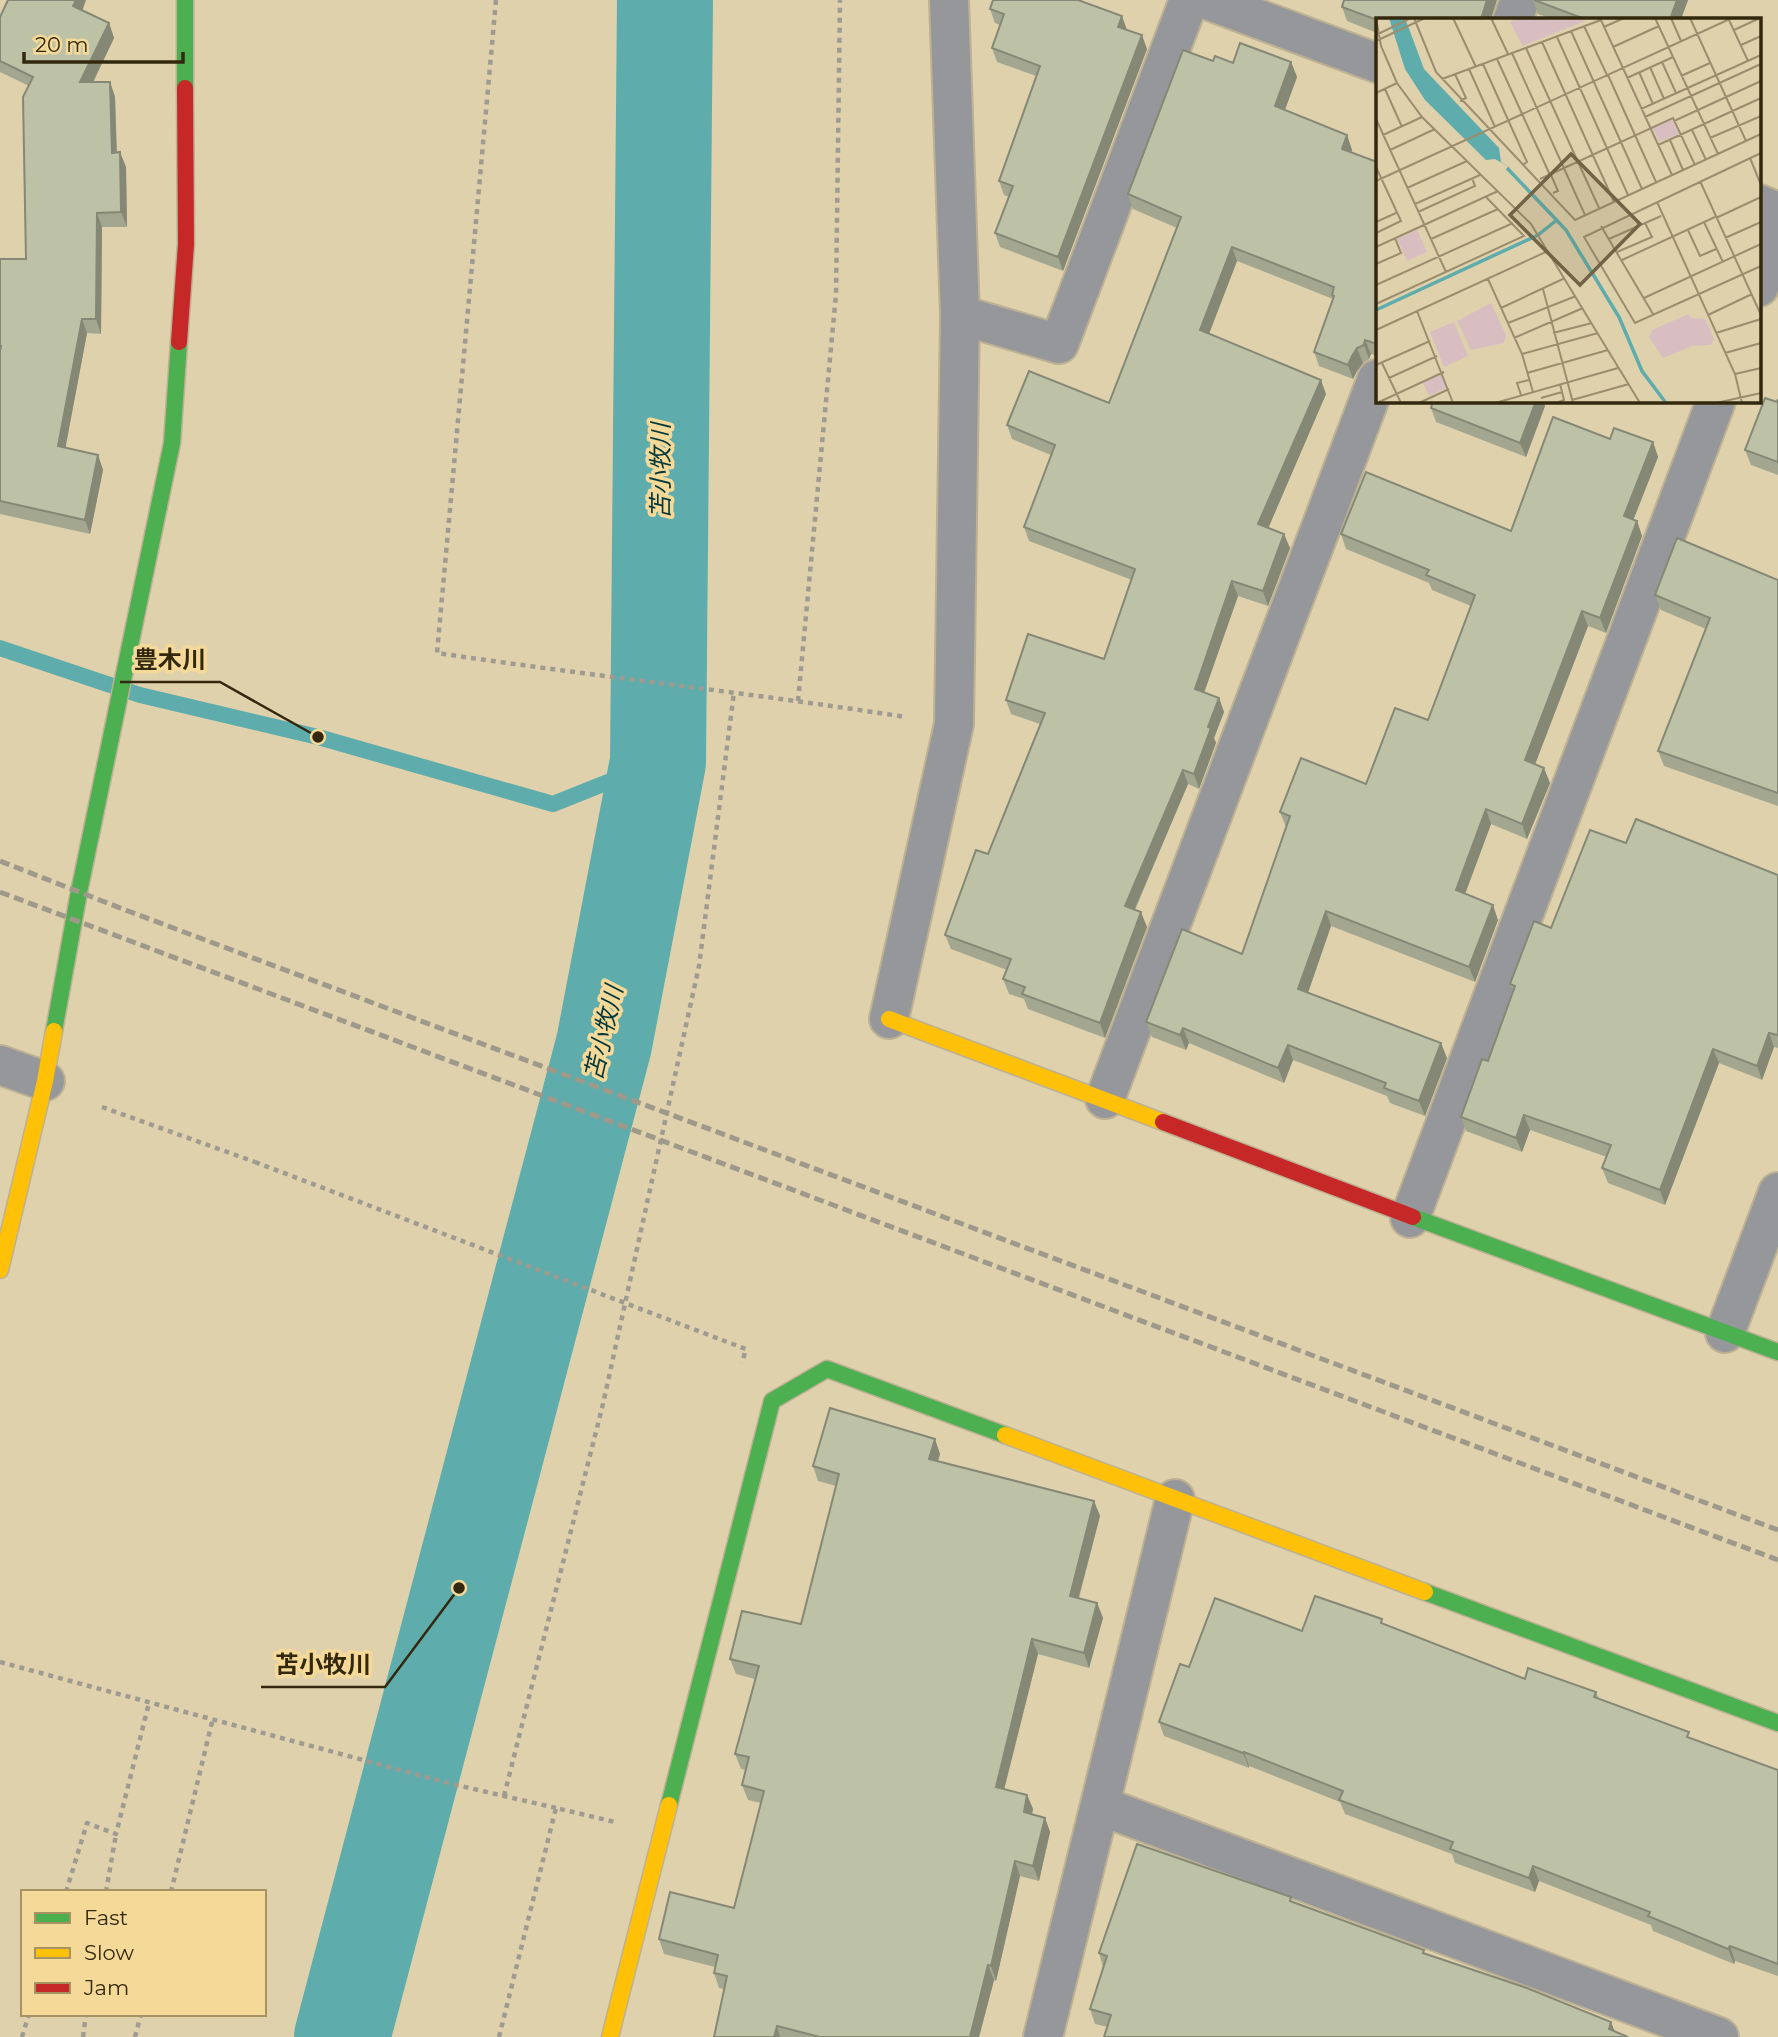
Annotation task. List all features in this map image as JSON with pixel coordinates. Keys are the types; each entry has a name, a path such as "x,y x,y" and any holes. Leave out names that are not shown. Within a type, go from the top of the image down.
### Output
{"street":[{"path":"0,1270 45,1081 79,892 172,443 186,244 185,0"},
{"path":"949,0 960,315 954,724 888,1019 1105,1099 1410,1218 1778,1352"},
{"path":"960,315 1059,344 1189,0"},
{"path":"1207,0 1376,63"},
{"path":"1513,18 1520,0"},
{"path":"1760,204 1778,212"},
{"path":"1760,284 1778,236"},
{"path":"1105,1099 1376,382"},
{"path":"1410,1218 1716,402"},
{"path":"0,1065 45,1081"},
{"path":"1725,1333 1778,1192"},
{"path":"610,2037 772,1401 827,1368 1778,1723"},
{"path":"1044,2037 1175,1499"},
{"path":"1101,1806 1719,2037"}],"path":[{"path":"496,0 437,653 954,724"},
{"path":"798,701 836,294 840,0"},
{"path":"504,1797 603,1404 699,966 734,692"},
{"path":"102,1107 255,1162 746,1349 739,1376"},
{"path":"0,1662 504,1797 617,1823 620,1810"},
{"path":"106,1890 116,1834 149,1703"},
{"path":"171,1890 213,1718"},
{"path":"499,2037 556,1808"},
{"path":"67,1890 87,1823 116,1834"},
{"path":"22,2037 28,2016"},
{"path":"83,2037 86,2016"},
{"path":"135,2037 140,2016"}],"building":[{"path":"8,0 76,0 73,6 109,23 80,82 110,82 112,153 120,152 121,212 97,213 96,319 82,319 58,446 98,455 85,520 0,501 0,259 26,259 23,97 33,77 0,61 0,17"},
{"path":"993,0 1078,0 1122,16 1118,27 1142,35 1058,257 995,233 1013,186 999,181 1040,66 992,48 1004,14 990,9"},
{"path":"1344,0 1487,0 1481,18 1376,20 1342,7"},
{"path":"1534,0 1677,0 1670,18 1582,18"},
{"path":"1240,43 1291,62 1275,106 1347,135 1342,149 1376,162 1376,344 1365,340 1364,345 1357,348 1348,365 1314,352 1334,296 1334,287 1232,247 1200,330 1321,380 1258,524 1284,534 1263,591 1232,581 1195,689 1219,698 1208,727 1211,728 1194,774 1183,770 1125,906 1141,912 1100,1023 1022,994 1025,987 1003,979 1011,959 945,935 976,850 988,854 1045,713 1006,700 1028,634 1104,659 1135,569 1024,527 1055,445 1007,425 1029,371 1109,403 1181,217 1128,194 1183,50 1213,61 1215,56 1233,63"},
{"path":"1765,398 1777,402 1778,399 1778,462 1745,450"},
{"path":"1433,402 1536,402 1520,443 1431,408"},
{"path":"1553,417 1610,439 1614,428 1653,442 1624,516 1637,521 1600,618 1582,611 1525,760 1544,768 1522,824 1486,809 1456,890 1493,905 1469,967 1326,911 1298,989 1441,1043 1419,1101 1384,1088 1386,1083 1288,1045 1278,1068 1183,1028 1180,1035 1146,1022 1182,929 1242,954 1290,816 1280,812 1301,758 1366,784 1395,708 1428,720 1475,595 1426,575 1429,570 1341,534 1366,472 1511,531"},
{"path":"1677,538 1778,580 1778,793 1658,751 1710,618 1655,595"},
{"path":"1636,819 1778,875 1778,1035 1769,1033 1757,1066 1713,1049 1660,1190 1602,1168 1611,1145 1524,1115 1516,1138 1461,1117 1482,1059 1488,1061 1515,986 1510,984 1534,921 1551,928 1590,830 1626,843"},
{"path":"830,1408 935,1439 929,1459 1094,1501 1070,1596 1097,1603 1084,1653 1032,1639 996,1787 1027,1795 1024,1812 1045,1818 1033,1866 1015,1861 991,1966 988,1965 970,2037 820,2037 777,2026 774,2037 714,2037 727,1976 714,1973 718,1955 659,1939 670,1892 734,1908 764,1791 742,1785 749,1757 735,1754 759,1666 730,1659 742,1611 801,1624 839,1474 813,1466"},
{"path":"1315,1596 1382,1619 1381,1623 1525,1679 1528,1668 1596,1692 1594,1697 1689,1732 1687,1737 1778,1770 1778,1964 1730,1946 1728,1949 1648,1916 1650,1912 1533,1866 1529,1878 1450,1849 1453,1842 1339,1800 1343,1791 1159,1722 1180,1664 1189,1667 1215,1598 1302,1631"},
{"path":"1137,1844 1291,1897 1290,1901 1424,1950 1423,1953 1524,1987 1611,2022 1609,2029 1628,2037 1104,2037 1111,2015 1090,2009 1107,1956 1099,1953"}],"waterway":[{"name":"苫小牧川","path":"342,2037 604,1044 658,762 665,0"},
{"path":"0,648 140,695 318,737 553,804 658,762"}],"railway":[{"path":"0,861 1778,1530"},
{"path":"0,892 1778,1560"}],"traffic: fast":[{"path":"185,0 185,88"},
{"path":"54,1031 79,892 172,443 179,342"},
{"path":"1413,1217 1778,1352"},
{"path":"669,1805 772,1401 827,1369 1005,1435"},
{"path":"1425,1592 1778,1723"}],"traffic: slow":[{"path":"889,1019 1163,1122"},
{"path":"0,1270 45,1081 54,1031"},
{"path":"1005,1435 1425,1592"},
{"path":"610,2037 669,1805"}],"traffic: jam":[{"path":"179,342 186,244 185,88"},
{"path":"1163,1122 1413,1217"}],"place":[{"name":"豊木川","path":"318,737"},
{"name":"苫小牧川","path":"459,1588"}]}
